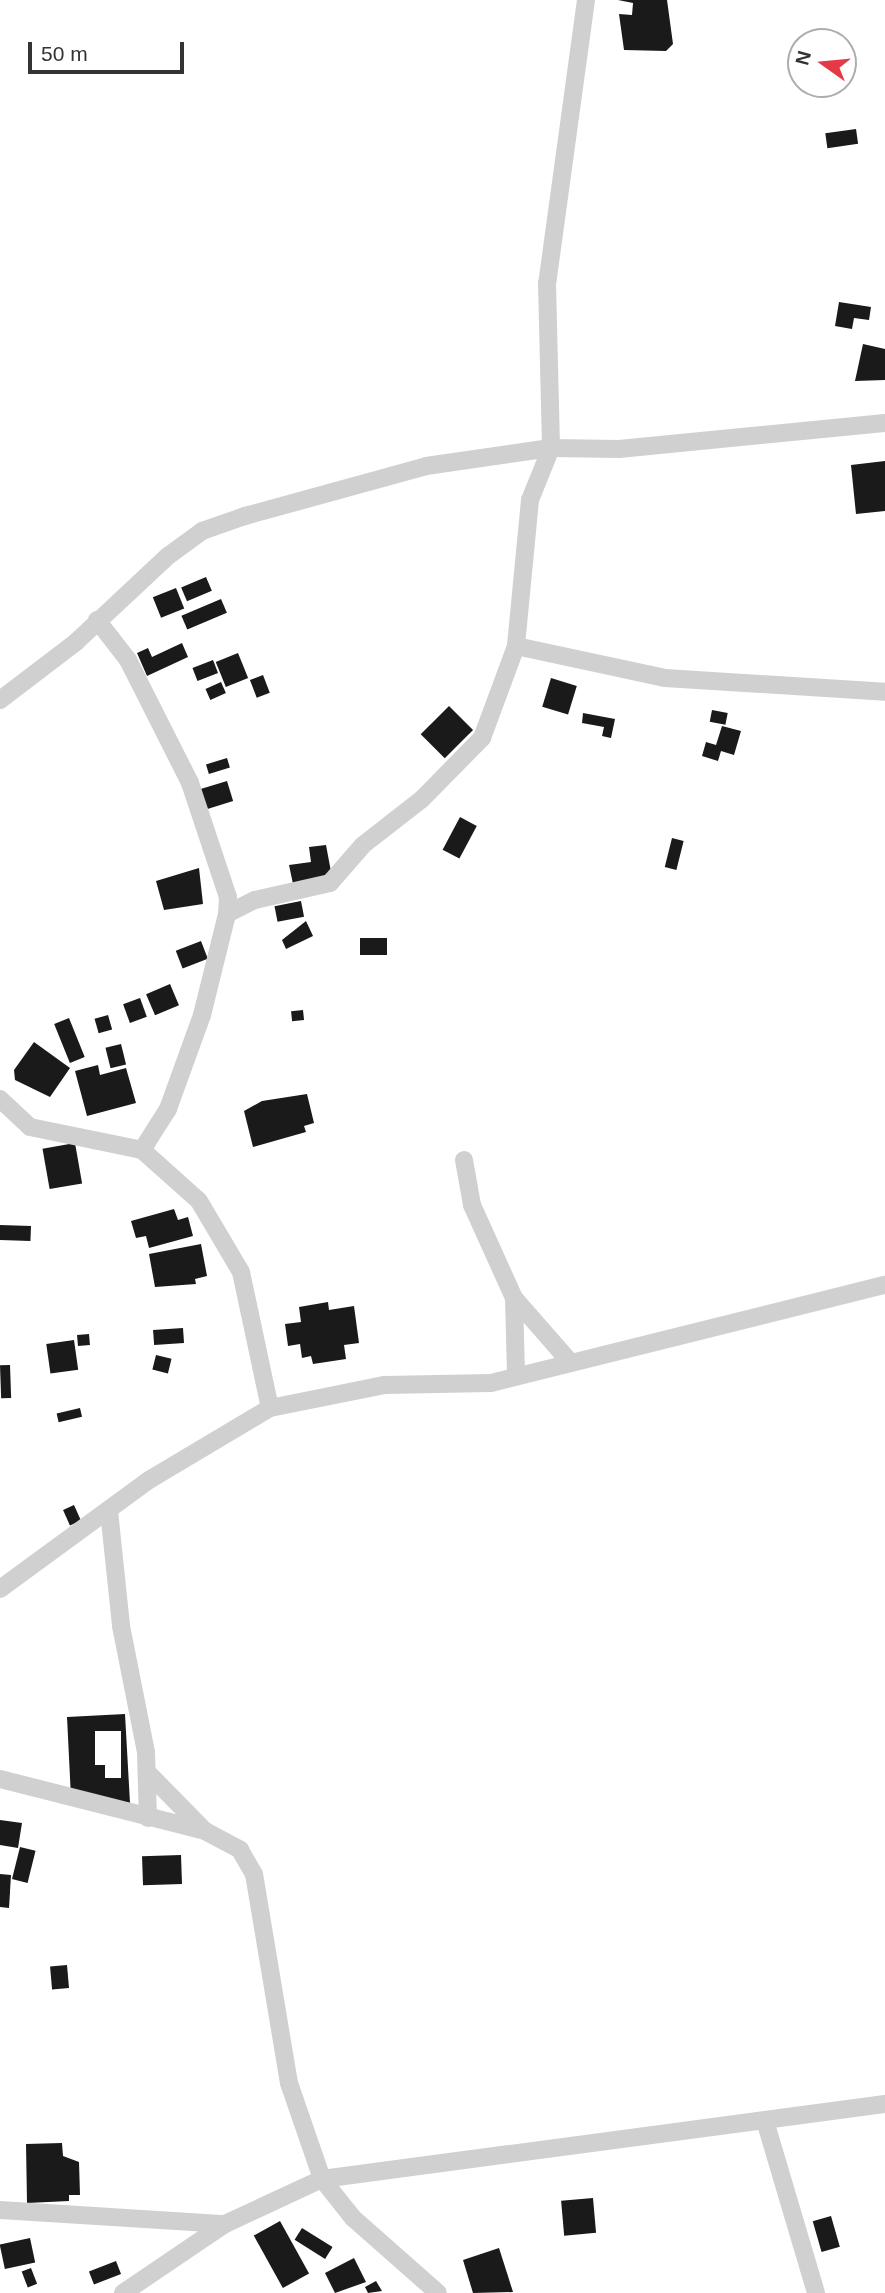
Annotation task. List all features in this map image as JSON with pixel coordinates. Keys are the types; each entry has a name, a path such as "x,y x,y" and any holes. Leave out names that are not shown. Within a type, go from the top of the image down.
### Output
{"street":[{"path":"227,914 255,900 330,883 363,845 422,799 482,738 516,646 530,500 551,448 547,283 586,0"},
{"path":"0,701 202,531 426,466 551,448 619,449 885,423"},
{"path":"97,620 128,660 186,773 228,897 227,914 202,1015 167,1109 142,1150"},
{"path":"516,646 665,678 885,692"},
{"path":"0,1099 30,1127 142,1150 199,1201 220,1229 253,1313 270,1408"},
{"path":"464,1160 472,1205 514,1298 571,1363"},
{"path":"0,1589 149,1480 270,1408 384,1385 461,1386 516,1376 885,1285"},
{"path":"514,1298 516,1376"},
{"path":"109,1511 148,1773 148,1818"},
{"path":"148,1773 205,1831"},
{"path":"0,1779 205,1831 240,1850 254,1874 289,2083 322,2179 353,2218 438,2293"},
{"path":"124,2293 225,2224 322,2179 766,2124 885,2104"},
{"path":"766,2124 816,2293"},
{"path":"0,2210 225,2224"}],"building":[{"path":"618,0 667,0 673,44 666,51 624,50 619,14 632,15 633,3"},
{"path":"856,129 858,144 827,148 825,133"},
{"path":"839,302 871,307 869,320 854,318 852,329 835,326"},
{"path":"863,344 885,349 885,380 855,381"},
{"path":"885,461 885,511 856,514 851,465"},
{"path":"206,577 212,591 187,601 181,588"},
{"path":"176,588 184,608 161,618 153,597"},
{"path":"221,599 227,613 187,630 181,616"},
{"path":"182,643 188,657 147,676 137,653 148,648 152,657"},
{"path":"238,653 248,678 226,687 216,662"},
{"path":"213,660 218,673 197,681 192,668"},
{"path":"263,675 270,693 257,698 250,680"},
{"path":"551,678 577,686 568,715 542,707"},
{"path":"221,682 226,693 210,700 205,689"},
{"path":"449,706 473,730 445,758 421,734"},
{"path":"712,710 728,713 725,725 710,722"},
{"path":"583,713 615,719 611,738 602,736 604,727 582,723"},
{"path":"722,726 741,731 734,755 721,751 718,761 702,756 706,742 716,745"},
{"path":"227,758 230,768 209,774 206,764"},
{"path":"227,781 233,801 203,810 197,790"},
{"path":"460,817 477,826 459,859 443,850"},
{"path":"672,838 684,841 676,870 665,867"},
{"path":"326,845 332,877 293,884 289,865 311,862 309,847"},
{"path":"199,868 203,904 164,910 156,881"},
{"path":"301,901 304,917 278,922 274,906"},
{"path":"306,921 313,936 286,949 282,940"},
{"path":"360,938 387,938 387,955 360,955"},
{"path":"201,941 208,959 183,968 176,951"},
{"path":"170,984 179,1005 155,1015 146,994"},
{"path":"140,998 147,1017 130,1023 123,1004"},
{"path":"303,1010 304,1020 292,1021 291,1011"},
{"path":"108,1015 112,1029 99,1033 95,1019"},
{"path":"69,1018 85,1057 70,1063 54,1024"},
{"path":"34,1042 70,1068 50,1097 15,1080 14,1070"},
{"path":"121,1044 126,1064 111,1068 105,1048"},
{"path":"98,1065 100,1075 126,1068 136,1103 87,1116 75,1071"},
{"path":"307,1094 314,1123 304,1126 306,1132 253,1147 244,1111 262,1101"},
{"path":"75,1143 82,1183 50,1189 43,1149"},
{"path":"174,1209 178,1220 188,1217 193,1236 149,1248 146,1236 136,1238 131,1221"},
{"path":"0,1225 31,1226 30,1241 0,1240"},
{"path":"201,1244 207,1276 195,1279 196,1284 155,1287 149,1254"},
{"path":"328,1302 329,1310 354,1306 359,1343 344,1345 346,1359 313,1364 311,1356 302,1358 300,1344 288,1346 285,1324 301,1322 299,1307"},
{"path":"183,1328 184,1343 154,1345 153,1330"},
{"path":"89,1334 90,1345 78,1346 77,1335"},
{"path":"74,1340 78,1370 50,1374 46,1344"},
{"path":"156,1355 172,1359 168,1373 152,1370"},
{"path":"0,1365 10,1365 11,1398 1,1398"},
{"path":"80,1408 82,1417 59,1422 57,1413"},
{"path":"74,1505 81,1521 70,1525 63,1510"},
{"path":"125,1714 130,1803 71,1798 67,1717","holes":["95,1731 121,1731 121,1778 105,1778 105,1765 95,1765"]},
{"path":"0,1820 22,1823 18,1848 0,1845"},
{"path":"20,1847 36,1851 28,1883 12,1879"},
{"path":"181,1855 182,1884 143,1885 142,1856"},
{"path":"0,1874 11,1875 9,1908 0,1907"},
{"path":"67,1965 69,1988 52,1989 50,1966"},
{"path":"62,2143 63,2156 79,2162 80,2195 69,2195 69,2201 27,2203 26,2144"},
{"path":"593,2198 596,2233 564,2236 561,2201"},
{"path":"831,2216 840,2247 822,2252 813,2221"},
{"path":"280,2221 309,2273 283,2288 254,2236"},
{"path":"302,2228 333,2247 325,2259 295,2240"},
{"path":"30,2238 35,2262 5,2269 0,2244"},
{"path":"499,2248 513,2292 473,2293 463,2260"},
{"path":"354,2258 366,2282 335,2293 325,2273"},
{"path":"116,2261 121,2274 94,2284 89,2271"},
{"path":"31,2268 37,2284 28,2287 22,2272"},
{"path":"376,2281 382,2291 368,2293 365,2287"}]}
